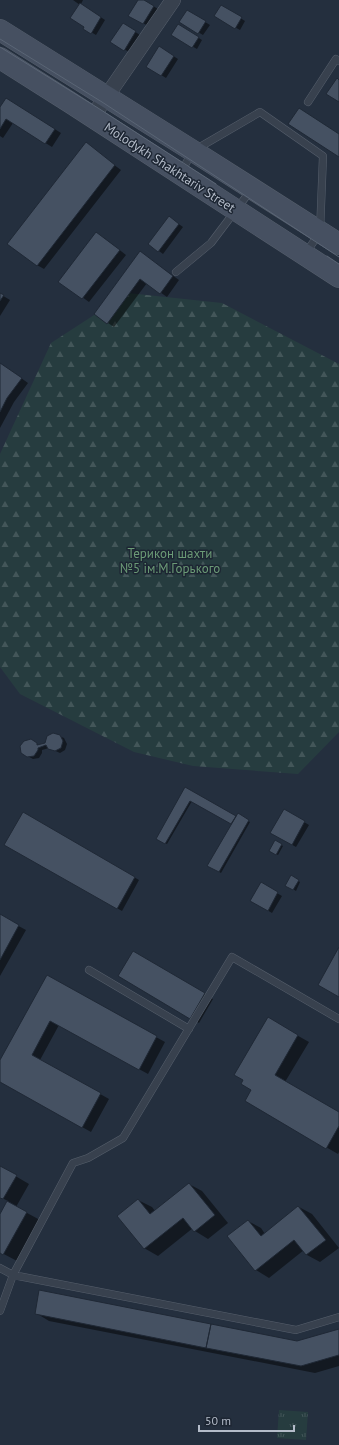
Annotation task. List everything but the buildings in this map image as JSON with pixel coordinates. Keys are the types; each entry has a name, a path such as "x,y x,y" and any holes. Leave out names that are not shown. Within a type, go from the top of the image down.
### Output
{"main road":[{"name":"Molodykh Shakhtariv Street","path":"0,30 194,151 339,244"},
{"name":"Molodykh Shakhtariv Street","path":"0,58 93,116 339,278"}],"street":[{"path":"93,116 173,0"}],"lane":[{"path":"308,102 336,60 339,61"},
{"path":"180,173 194,151 260,112 323,156 320,232 305,255"},
{"path":"176,272 211,243 237,211 252,189"},
{"path":"0,1311 13,1275 73,1163 88,1158 123,1138 232,957 339,1019"},
{"path":"88,970 189,1029"},
{"path":"0,1268 13,1275 296,1330 339,1318"}],"green space":[{"name":"Терикон шахти №5 ім.М.Горького","path":"128,293 222,303 339,364 339,732 298,774 193,766 134,752 20,694 0,667 0,454 51,343"},
{"path":"279,1410 308,1412 306,1440 277,1438"}],"tram line":[{"path":"0,39 102,102 339,257"},
{"path":"0,47 216,184"},
{"path":"327,256 339,264"}]}
